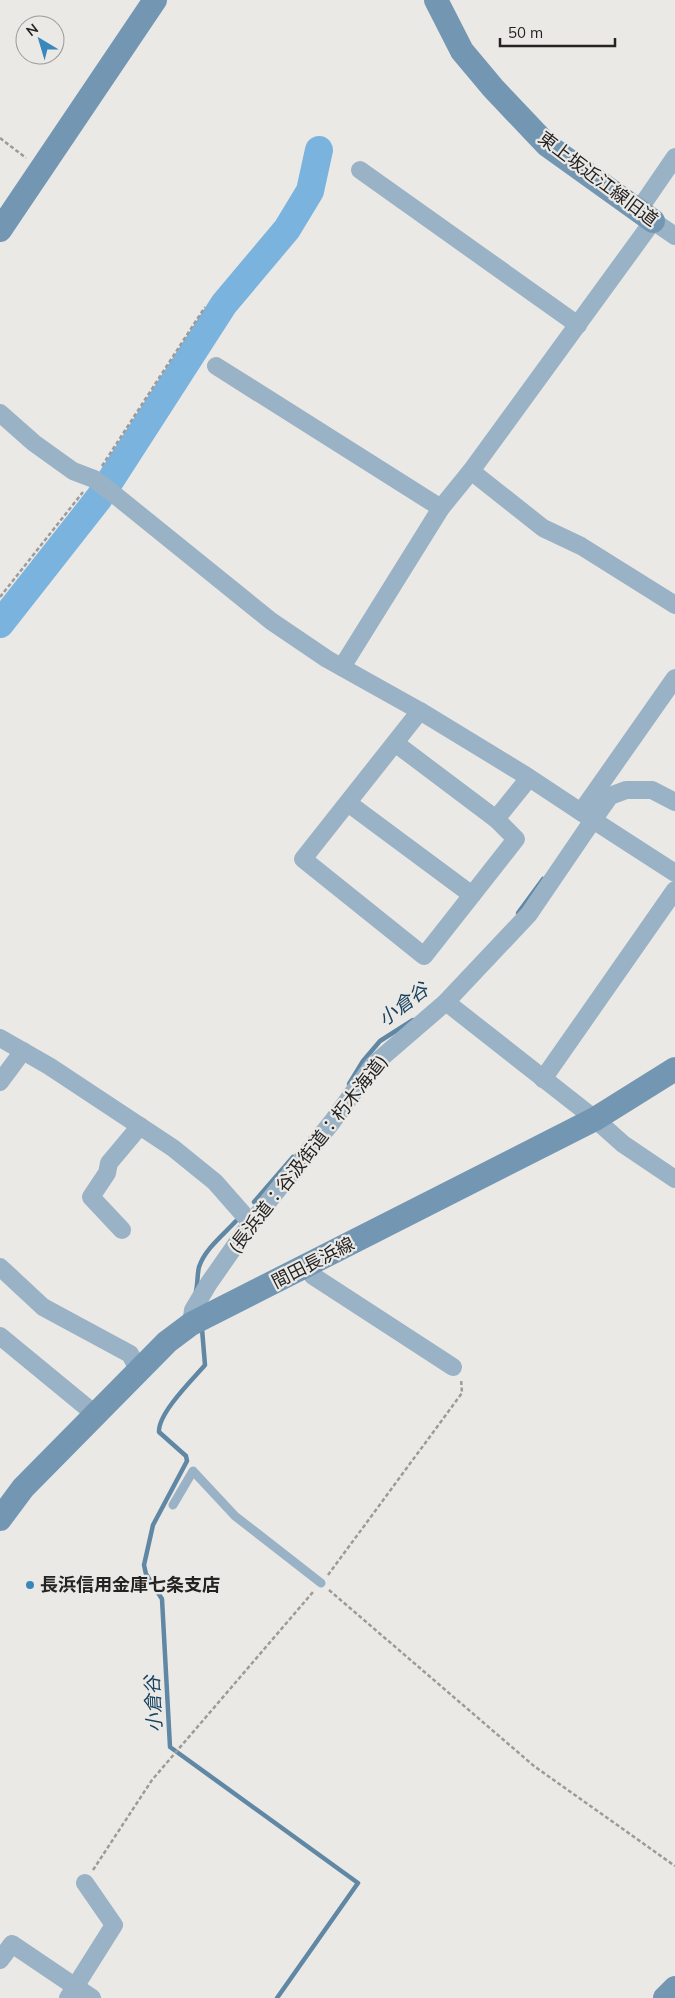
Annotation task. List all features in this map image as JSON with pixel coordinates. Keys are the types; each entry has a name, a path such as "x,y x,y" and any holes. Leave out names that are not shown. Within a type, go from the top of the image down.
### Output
{"main road":[{"path":"0,230 156,0"},
{"name":"東上坂近江線旧道","path":"436,0 462,51 493,88 547,145 646,216"},
{"name":"間田長浜線","path":"0,1519 23,1488 167,1342 191,1324 594,1119 675,1069"},
{"path":"665,1998 675,1988"}],"street":[{"path":"342,667 441,508 471,471 578,325 646,216 675,157"},
{"path":"360,170 578,325"},
{"name":"東上坂近江線旧道","path":"646,216 675,236"},
{"path":"216,366 441,508"},
{"path":"0,413 34,443 73,471 95,480 115,495 271,621 342,667 420,711 529,778 675,873"},
{"path":"471,471 544,528 581,546 675,605"},
{"path":"587,816 675,678"},
{"path":"395,743 496,819 516,838 424,956 303,859 420,711"},
{"path":"496,819 529,778"},
{"path":"587,816 610,796 626,790 652,790 675,802"},
{"path":"348,802 472,895"},
{"name":"(長浜道：谷汲街道：朽木海道)","path":"191,1324 193,1310 209,1283 251,1223 332,1122 373,1065 446,1002 529,914 587,816"},
{"path":"543,1079 675,890"},
{"path":"446,1002 623,1144 675,1179"},
{"path":"0,1038 49,1066 173,1148 215,1182 251,1223"},
{"path":"0,1082 23,1051"},
{"path":"122,1230 91,1197 107,1173 109,1163 140,1126"},
{"path":"0,1267 43,1307 130,1354 139,1371"},
{"path":"306,1267 313,1276 453,1368"},
{"path":"0,1336 96,1415"},
{"path":"72,1992 114,1925 85,1883"},
{"path":"0,1960 6,1941 72,1992 92,1998"}],"lane":[{"path":"174,1505 193,1471 235,1516 321,1583"}],"path":[{"path":"0,138 41,169"},
{"path":"0,597 95,480 205,307"},
{"path":"85,1883 152,1780 321,1583 462,1393 461,1380 453,1368"},
{"path":"321,1583 534,1766 675,1866"}],"waterway":[{"path":"0,624 99,498 224,304 287,229 310,191 319,150"},
{"name":"小倉谷","path":"518,913 543,879"},
{"name":"小倉谷","path":"349,1084 363,1061 380,1041 413,1020"},
{"name":"小倉谷","path":"254,1202 293,1157"},
{"name":"小倉谷","path":"196,1291 198,1270 205,1254 236,1221"},
{"name":"小倉谷","path":"202,1329 205,1365 170,1406 160,1424 159,1432 186,1456 187,1461 153,1525 144,1565 146,1574 162,1599 170,1747 358,1883 277,1998"}],"place":[{"name":"長浜信用金庫七条支店","path":"30,1585"}]}
